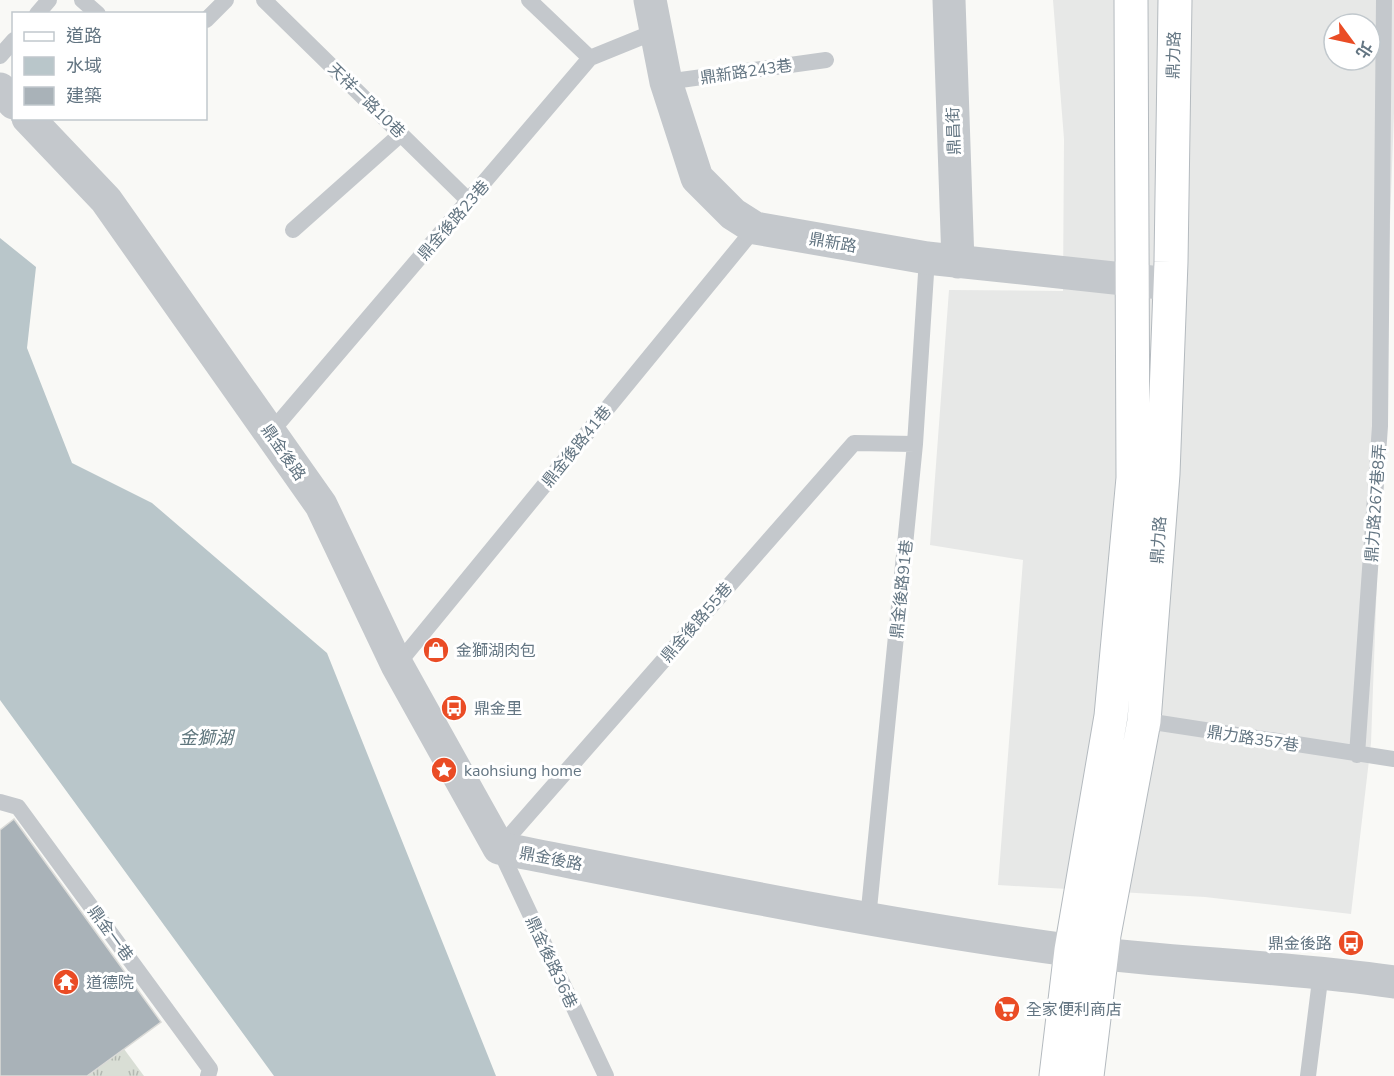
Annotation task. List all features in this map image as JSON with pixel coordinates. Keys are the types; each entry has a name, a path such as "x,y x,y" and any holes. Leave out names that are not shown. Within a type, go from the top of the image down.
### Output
{"street":[{"name":"鼎新路","path":"650,0 654,32 666,82 697,178 733,214 755,228 942,260 1170,284"},
{"name":"鼎昌街","path":"942,260 950,0"},
{"name":"鼎力路","path":"1087,1076 1086,951 1133,478 1131,0"},
{"name":"鼎力路","path":"1056,1076 1144,721 1163,474 1170,284 1174,0"},
{"path":"0,89 12,101"},
{"name":"鼎金後路","path":"30,120 106,200 321,505 397,664 499,848 868,919 1086,951 1321,972 1394,982"}],"lane":[{"path":"39,12 49,0"},
{"path":"82,0 96,12"},
{"path":"207,19 226,0"},
{"name":"天祥一路10巷","path":"264,0 469,201"},
{"path":"529,0 590,58"},
{"name":"鼎力路267巷8弄","path":"1357,755 1380,426 1384,0"},
{"name":"鼎金後路23巷","path":"270,433 590,58 654,32"},
{"path":"0,56 12,42"},
{"name":"鼎新路243巷","path":"666,82 826,60"},
{"path":"293,230 401,134"},
{"name":"鼎金後路41巷","path":"397,664 755,228"},
{"name":"鼎金後路91巷","path":"868,919 915,444 942,260"},
{"name":"鼎金後路55巷","path":"499,848 854,443 915,444"},
{"name":"鼎力路357巷","path":"1111,716 1394,759"},
{"name":"鼎金一巷","path":"0,802 18,807 210,1069 208,1076"},
{"name":"鼎金後路36巷","path":"499,848 606,1076"},
{"path":"1308,1076 1321,972"}],"shaded area":[{"path":"1053,0 1394,0 1394,113 1371,743 1351,914 1205,897 998,885 1023,560 930,545 949,290 1063,291 1064,139"}],"green space":[{"path":"124,1049 144,1076 87,1076"}],"water":[{"name":"金獅湖","path":"0,238 36,267 27,348 72,463 152,503 327,653 496,1076 274,1076 0,700"}],"building":[{"name":"道德院","path":"14,819 161,1022 87,1076 0,1076 0,830"}],"place":[{"name":"金獅湖肉包","path":"436,650"},
{"name":"鼎金里","path":"454,708"},
{"name":"kaohsiung home","path":"444,770"},
{"name":"鼎金後路","path":"1351,943"},
{"name":"道德院","path":"66,982"},
{"name":"全家便利商店","path":"1007,1009"}]}
